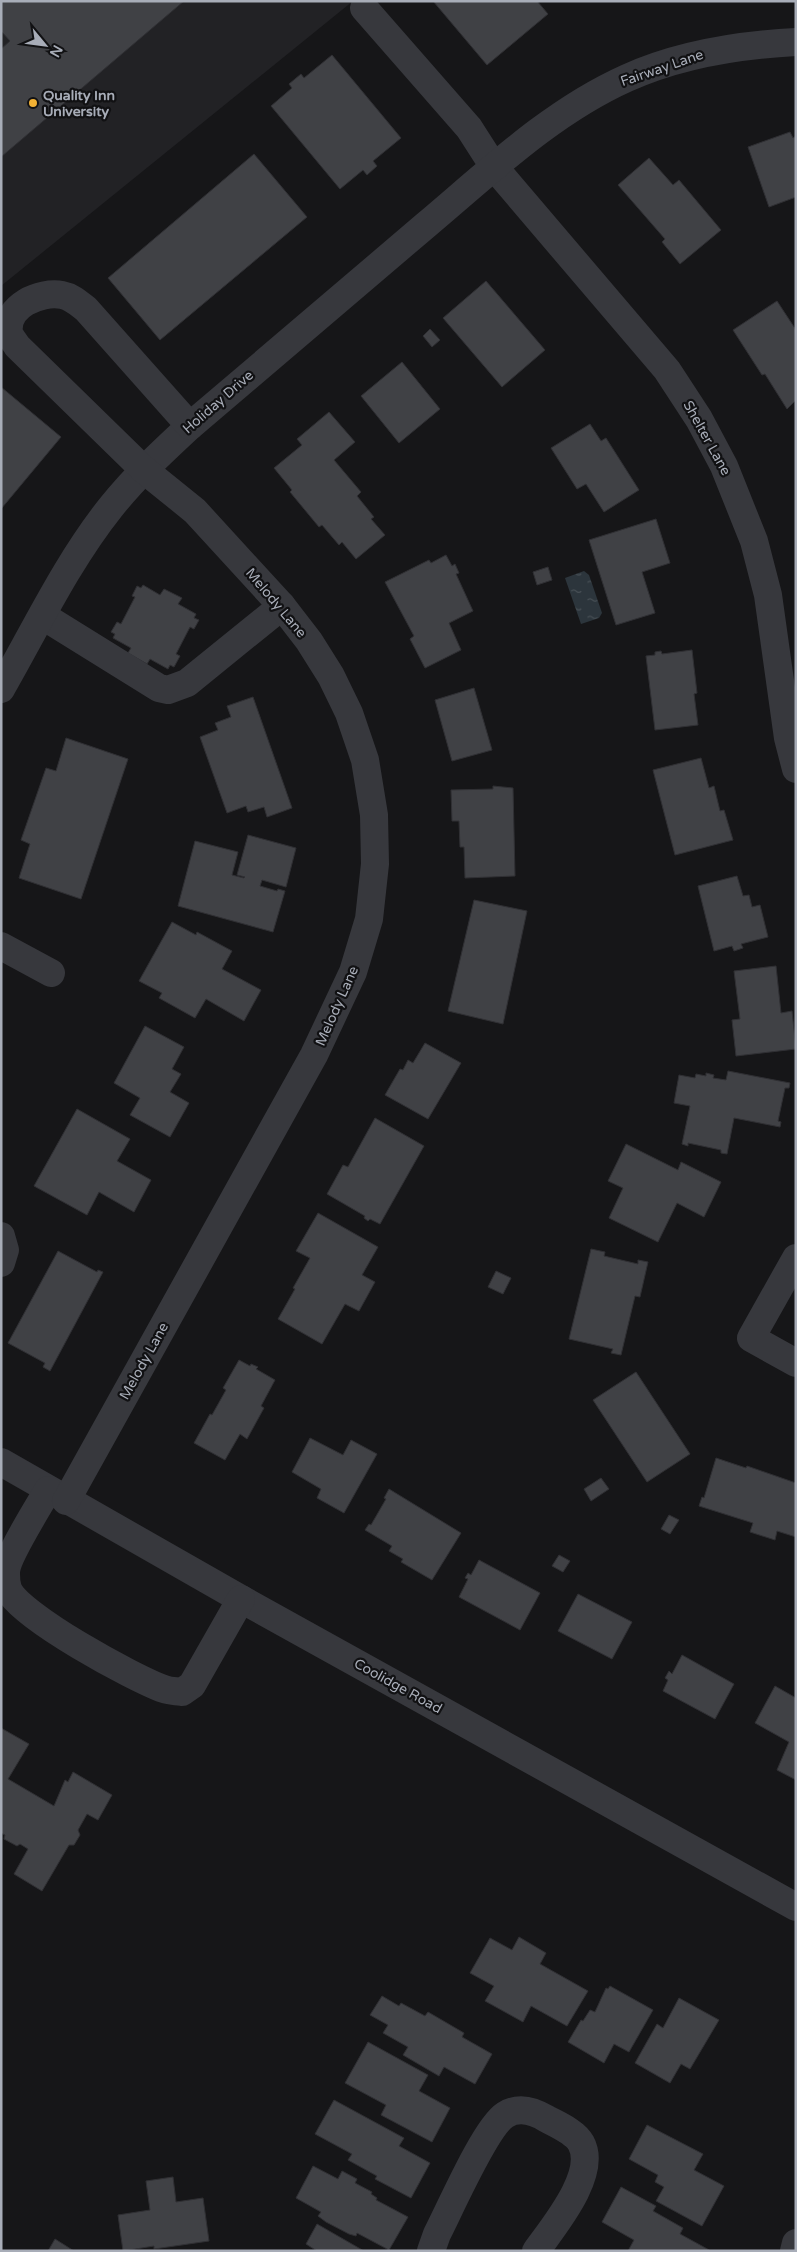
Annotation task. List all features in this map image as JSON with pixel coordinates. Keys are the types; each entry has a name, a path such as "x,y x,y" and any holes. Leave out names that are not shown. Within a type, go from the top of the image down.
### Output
{"street":[{"name":"Shelter Lane","path":"364,8 470,128 494,167 667,370 699,419 724,466 754,541 768,595 788,738 796,769"},
{"name":"Fairway Lane","path":"494,167 560,116 627,78 692,55 763,43 796,42"},
{"name":"Holiday Drive","path":"1,689 78,552 110,508 143,469 190,426 494,167"},
{"name":"Melody Lane","path":"190,426 86,309 73,298 61,295 32,298 18,308 9,322 9,334 18,346 143,469 195,511 282,606 309,641 349,713 365,760 374,815 375,864 369,919 353,972 314,1055 57,1495 11,1558 6,1572 8,1590 29,1612 62,1635 126,1672 165,1690 182,1692 192,1685 241,1599"},
{"path":"43,616 159,688 168,690 187,683 282,606"},
{"path":"1,946 51,973"},
{"path":"1,1236 5,1250 1,1264"},
{"path":"796,1258 751,1338 796,1363"},
{"name":"Coolidge Road","path":"1,1462 241,1599 796,1908"},
{"path":"431,2251 437,2234 490,2132 503,2116 513,2111 522,2110 538,2114 570,2132 581,2143 585,2155 584,2168 566,2210 536,2251"},
{"path":"794,2251 796,2243"}],"shaded area":[{"path":"1,1 353,1 1,286"}],"water":[{"path":"584,571 589,575 602,613 599,618 581,624 565,578"}],"building":[{"name":"Quality Inn University","path":"1,1 184,1 1,157 1,49 10,41 1,31"},
{"path":"433,1 537,1 548,14 487,65"},
{"path":"332,55 401,138 373,161 377,166 367,175 363,170 340,189 271,106 292,88 289,84 301,74 304,78"},
{"path":"790,132 793,138 796,136 796,197 769,207 748,147"},
{"path":"254,154 307,217 160,340 108,278"},
{"path":"649,158 673,185 679,180 721,230 680,264 662,242 665,239 618,185"},
{"path":"486,281 545,350 502,387 443,318"},
{"path":"777,301 796,330 796,400 787,409 765,374 762,375 733,330"},
{"path":"430,329 440,340 432,347 423,336"},
{"path":"402,362 440,409 399,443 361,396"},
{"path":"1,387 61,437 1,509"},
{"path":"329,412 355,442 334,460 361,492 357,496 374,517 371,519 385,535 356,559 342,542 339,545 322,525 319,527 290,492 292,490 274,468 302,445 297,439"},
{"path":"590,424 601,441 606,438 639,490 604,512 586,484 577,489 551,448"},
{"path":"656,519 670,563 642,572 655,613 616,625 589,540"},
{"path":"446,555 452,566 455,564 459,573 456,574 473,611 449,623 461,650 425,668 410,639 414,636 385,582 429,560 431,563"},
{"path":"548,567 552,580 537,585 533,572"},
{"path":"143,585 160,595 164,589 182,598 178,604 196,614 194,618 199,620 194,629 190,627 176,654 180,656 174,667 170,665 168,669 150,659 147,664 128,653 131,648 113,638 115,634 111,632 117,622 121,624 135,597 132,596 137,586 141,588"},
{"path":"692,650 697,693 694,694 698,725 655,730 646,656 655,655 655,652 661,651 662,654"},
{"path":"474,688 492,750 452,761 435,700"},
{"path":"253,697 292,808 267,817 264,807 248,812 246,806 227,813 200,737 218,730 215,723 231,717 227,706"},
{"path":"66,738 128,759 81,899 19,878 30,844 21,840 46,768 56,771"},
{"path":"701,758 709,788 714,786 720,811 724,810 733,840 675,855 653,770"},
{"path":"493,786 513,788 515,876 465,878 464,847 460,847 459,821 452,821 451,790 493,789"},
{"path":"248,835 296,848 286,887 262,880 260,886 277,891 278,889 285,891 273,932 178,906 195,841 238,852 232,875 244,878 237,875"},
{"path":"737,876 743,896 749,895 752,907 760,905 768,937 741,944 743,948 734,951 732,946 714,951 698,886"},
{"path":"474,900 527,911 503,1024 448,1011"},
{"path":"172,922 196,935 197,932 232,951 222,969 261,990 244,1021 206,999 195,1018 159,998 162,993 139,981"},
{"path":"776,966 781,1013 792,1011 796,1049 736,1056 732,1020 740,1019 734,971"},
{"path":"145,1026 184,1047 172,1069 181,1074 170,1092 189,1103 170,1137 130,1115 140,1098 114,1083"},
{"path":"425,1043 461,1063 428,1119 385,1095 400,1069 403,1070 408,1060 413,1063"},
{"path":"728,1071 790,1083 789,1088 785,1088 778,1121 781,1122 780,1127 734,1118 727,1154 721,1153 721,1150 688,1143 688,1146 682,1144 690,1106 674,1103 679,1075 695,1078 696,1074 706,1076 706,1073 714,1075 713,1078 726,1080"},
{"path":"77,1109 130,1139 117,1161 151,1180 134,1212 99,1192 87,1215 34,1186"},
{"path":"375,1118 424,1146 380,1224 370,1219 368,1221 364,1218 365,1216 327,1194 343,1165 348,1167"},
{"path":"626,1144 678,1170 681,1162 721,1182 704,1217 677,1203 658,1242 609,1218 623,1188 608,1181"},
{"path":"318,1213 378,1247 362,1275 375,1282 359,1311 345,1304 322,1344 278,1319 310,1258 296,1251"},
{"path":"591,1249 605,1252 604,1256 638,1264 638,1260 648,1262 640,1297 635,1296 621,1355 611,1353 613,1349 569,1339"},
{"path":"58,1251 97,1272 98,1270 103,1272 50,1371 43,1367 45,1363 8,1343"},
{"path":"496,1271 511,1278 503,1294 488,1287"},
{"path":"239,1360 250,1366 251,1364 258,1367 256,1369 275,1380 261,1406 264,1408 247,1439 240,1434 225,1460 194,1443 226,1390 223,1388"},
{"path":"636,1372 690,1454 647,1482 593,1400"},
{"path":"310,1438 343,1455 351,1440 377,1454 344,1513 317,1498 321,1489 292,1472"},
{"path":"716,1458 746,1468 747,1466 796,1483 796,1537 777,1531 775,1540 750,1532 753,1523 699,1506 702,1497 704,1498"},
{"path":"601,1478 609,1489 591,1501 584,1489"},
{"path":"389,1489 461,1533 432,1580 401,1562 403,1559 389,1551 392,1546 365,1530 369,1524 371,1525 386,1499 384,1498"},
{"path":"669,1515 679,1520 670,1534 661,1529"},
{"path":"559,1555 570,1561 563,1572 552,1566"},
{"path":"479,1560 540,1593 520,1630 459,1597 468,1579 465,1578 468,1573 471,1575"},
{"path":"578,1594 632,1622 612,1659 558,1631"},
{"path":"682,1655 734,1684 715,1719 663,1691 668,1680 665,1678 669,1671 672,1674"},
{"path":"775,1686 796,1698 796,1780 777,1770 789,1742 755,1723"},
{"path":"1,1728 29,1744 8,1779 54,1806 65,1780 68,1782 73,1772 112,1795 98,1820 87,1814 78,1830 80,1835 74,1845 69,1845 42,1891 14,1874 28,1849 20,1844 17,1846 4,1839 5,1835 1,1833"},
{"path":"519,1937 546,1953 540,1964 588,1991 567,2026 531,2006 523,2022 485,2001 494,1986 470,1973 490,1938 512,1950"},
{"path":"610,1986 653,2010 629,2052 614,2044 604,2063 568,2042 581,2020 583,2021 590,2010 595,2012 606,1988 608,1989"},
{"path":"382,1996 399,2006 401,2003 425,2016 428,2012 464,2033 462,2037 492,2054 475,2084 444,2067 439,2076 403,2055 408,2047 383,2033 388,2025 370,2015"},
{"path":"679,1998 719,2020 690,2069 681,2064 670,2083 635,2063 657,2024 663,2028"},
{"path":"368,2042 428,2075 419,2091 450,2108 432,2142 381,2115 386,2105 345,2083"},
{"path":"334,2100 404,2138 399,2146 430,2163 411,2198 375,2179 377,2176 348,2160 352,2154 315,2134"},
{"path":"647,2125 703,2154 694,2170 724,2186 702,2226 656,2201 664,2187 655,2182 658,2175 629,2159"},
{"path":"313,2166 338,2179 342,2171 357,2179 355,2183 372,2192 371,2194 377,2198 376,2200 408,2217 389,2250 357,2233 356,2236 349,2234 326,2222 318,2216 321,2212 296,2198"},
{"path":"173,2177 176,2202 203,2198 209,2241 154,2249 154,2246 123,2251 118,2215 150,2210 146,2181"},
{"path":"621,2187 656,2206 653,2211 683,2228 680,2234 711,2251 628,2251 634,2240 602,2222"},
{"path":"317,2224 364,2251 317,2251 306,2244"},
{"path":"55,2239 74,2251 48,2251"}],"place":[{"name":"Quality Inn University","path":"33,103"}]}
